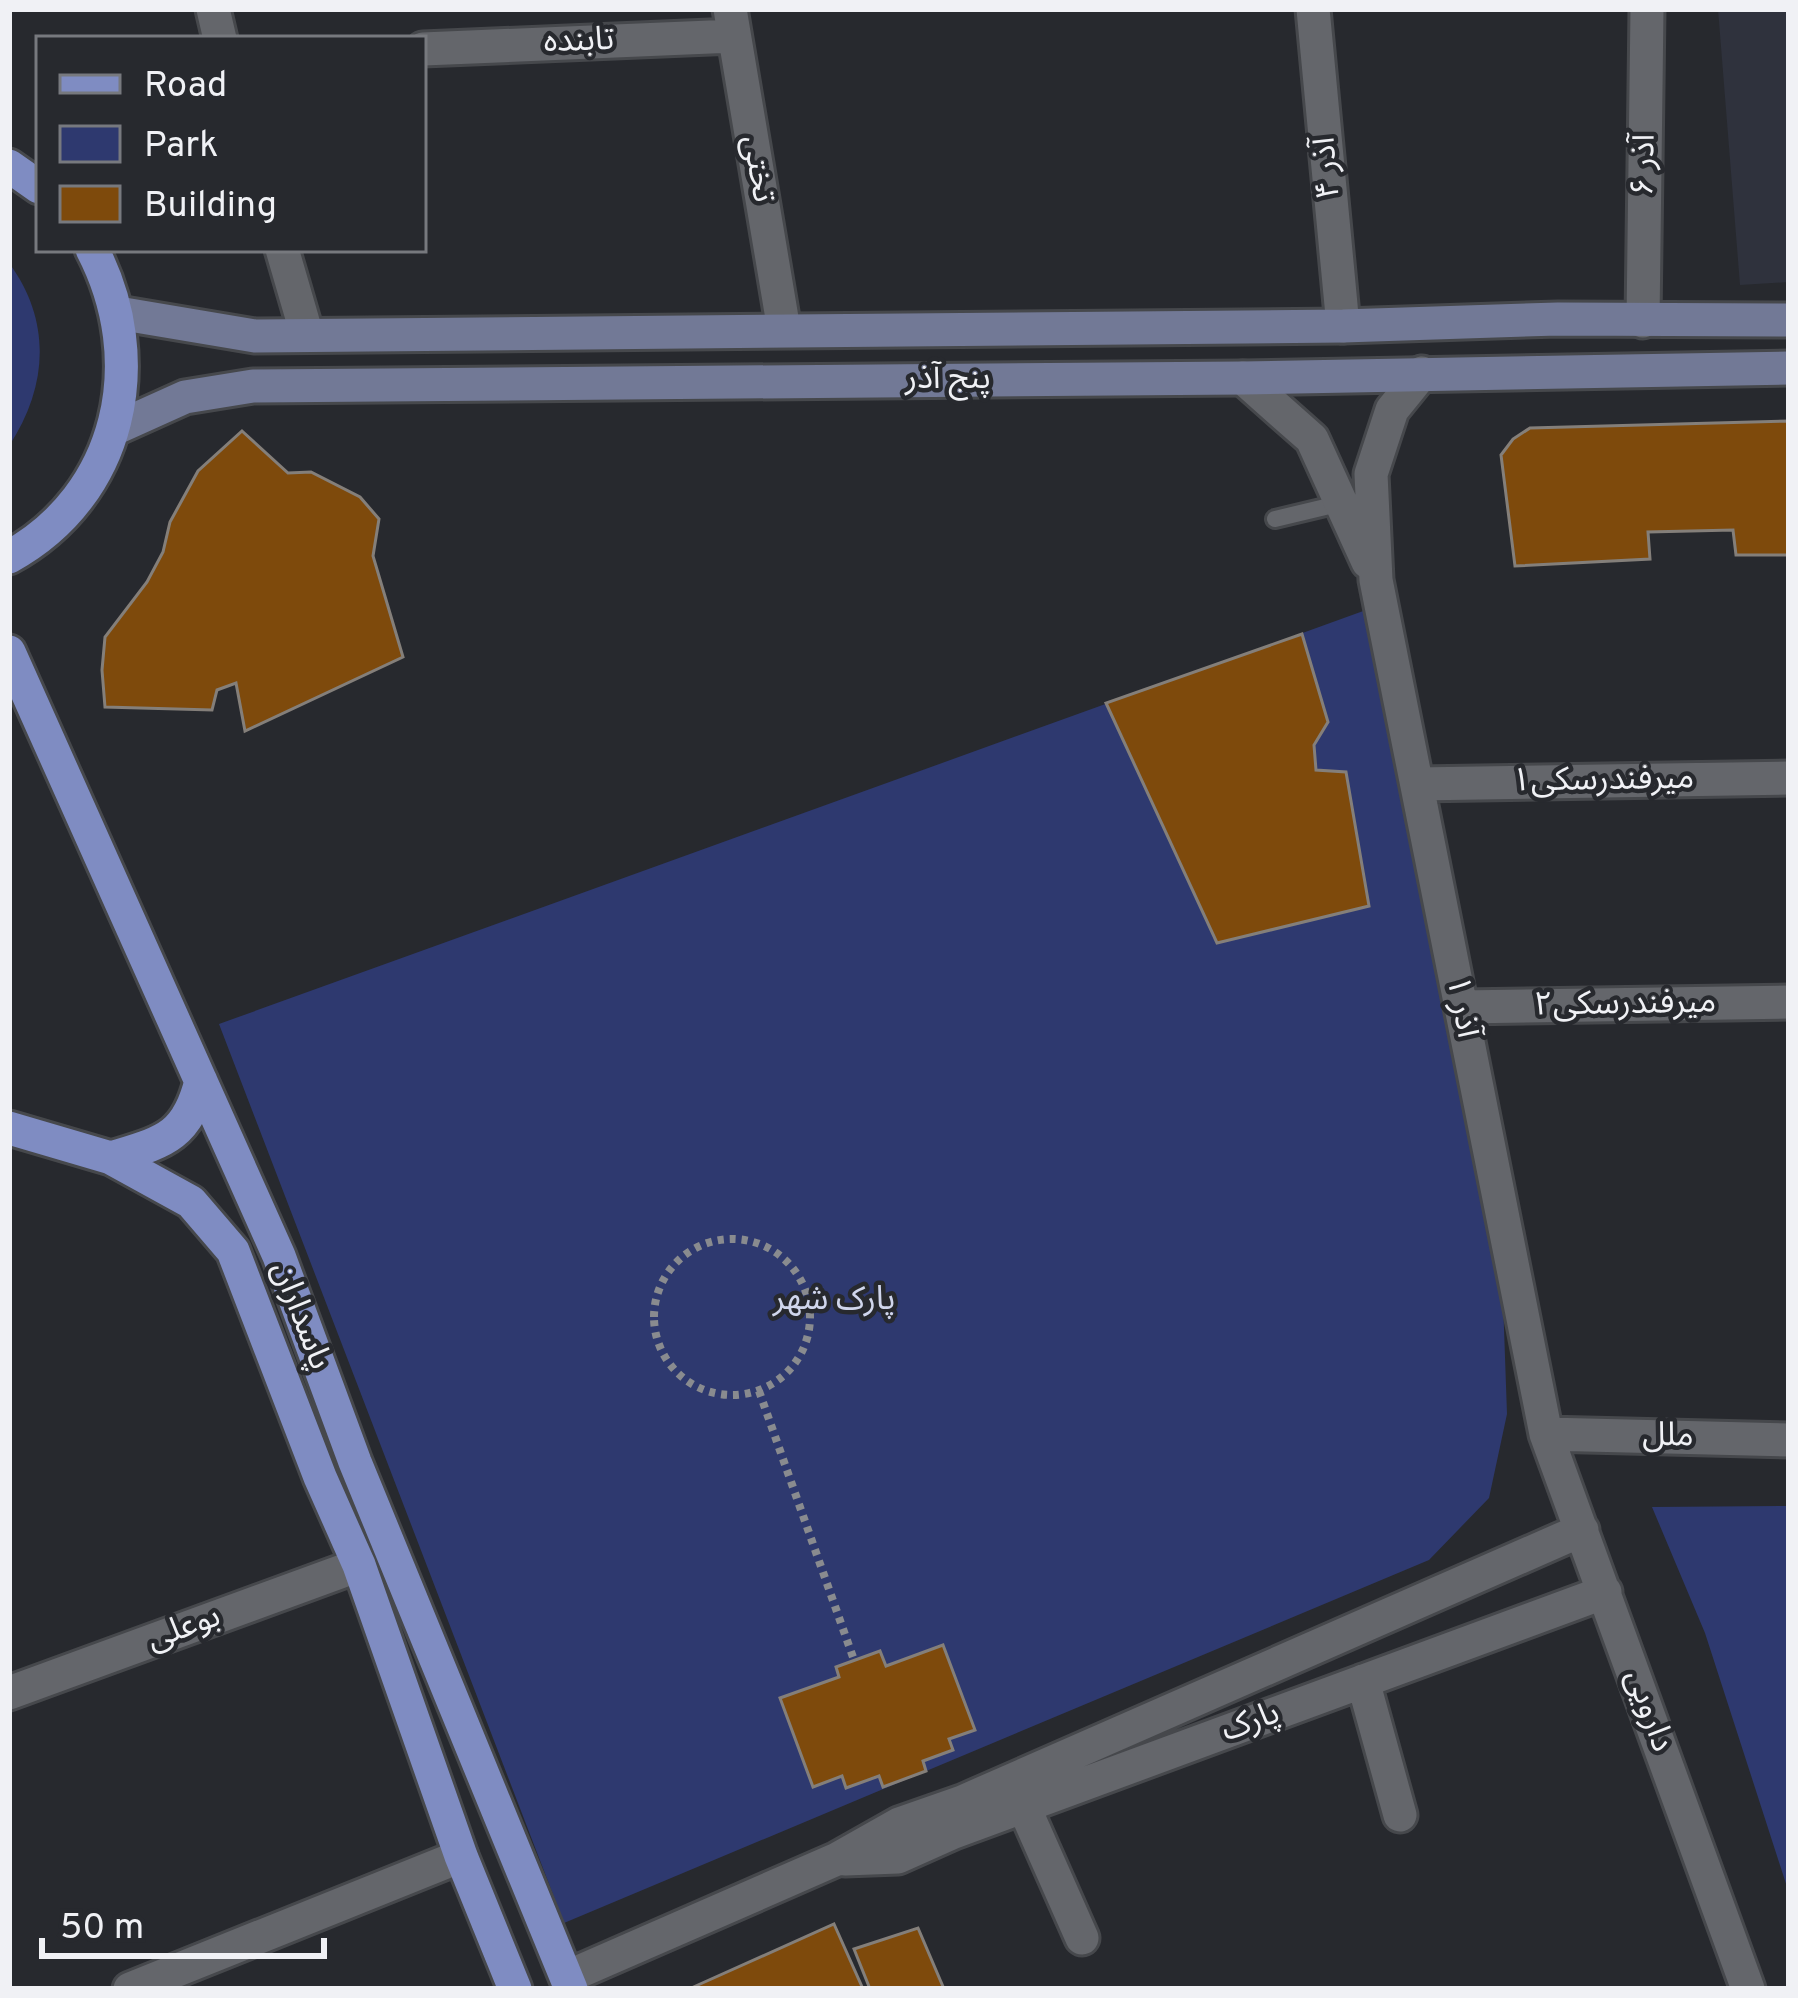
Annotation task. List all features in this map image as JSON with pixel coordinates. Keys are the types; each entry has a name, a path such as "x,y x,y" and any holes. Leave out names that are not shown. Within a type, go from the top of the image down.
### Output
{"main road":[{"path":"9,166 36,185"},
{"path":"9,557 36,542 84,492 114,429 123,352 118,313 94,252"},
{"name":"پنج آذر","path":"118,313 255,336 1789,320"},
{"name":"پنج آذر","path":"114,429 185,397 254,386 1789,368"},
{"name":"پاسداران","path":"9,652 279,1256 355,1462 569,1983"},
{"path":"9,1127 111,1158 163,1142 181,1127 194,1110 201,1082"},
{"name":"پاسداران","path":"111,1158 191,1202 233,1250 320,1477 359,1564 461,1856 515,1989"}],"street":[{"name":"آذر ۴","path":"1313,9 1343,326"},
{"name":"آذر ۶","path":"1643,321 1647,9"},
{"name":"تابنده","path":"426,49 732,22"},
{"name":"تختی","path":"732,22 784,330"},
{"path":"283,252 307,335"},
{"path":"1376,580 1372,474 1392,410 1422,373"},
{"path":"1243,378 1312,439 1376,580"},
{"name":"۱ آذر","path":"1376,580 1546,1434"},
{"name":"میرفندرسکی۱","path":"1417,784 1789,778"},
{"name":"میرفندرسکی۲","path":"1461,1007 1789,1002"},
{"name":"ملل","path":"1546,1434 1789,1439"},
{"name":"دارویی","path":"1546,1434 1748,1989"},
{"name":"پارک","path":"898,1841 962,1802 1582,1531"},
{"name":"بوعلی","path":"9,1693 359,1564"},
{"name":"پارک","path":"898,1841 1024,1807 1605,1592"},
{"path":"1363,1681 1400,1815"},
{"path":"1024,1807 1082,1938"},
{"path":"569,1983 836,1859 898,1841"},
{"path":"130,1989 461,1856"}],"lane":[{"path":"1275,519 1342,503"}],"path":[{"path":"742,1239 762,1245 779,1255 805,1287 810,1327 805,1347 780,1379 759,1391 722,1395 702,1390 685,1380 659,1347 654,1307 659,1288 669,1270 701,1245 742,1239"},
{"path":"759,1391 854,1660"}],"shaded area":[{"path":"1718,9 1789,9 1789,282 1740,285"}],"green space":[{"path":"9,263 33,308 40,354 32,401 9,446"},
{"name":"پارک شهر","path":"1366,610 1503,1300 1507,1414 1489,1498 1429,1560 564,1923 219,1024"},
{"path":"1789,1506 1789,1893 1705,1633 1652,1507"}],"building":[{"path":"1789,421 1789,555 1736,555 1733,530 1648,532 1650,559 1515,566 1501,455 1530,428"},
{"path":"242,431 288,473 311,472 360,497 379,519 373,556 403,657 245,731 236,683 217,690 212,710 105,707 105,637 147,582 163,552 170,522 198,471"},
{"path":"1302,634 1328,722 1314,745 1316,770 1346,772 1369,906 1217,943 1106,703"},
{"path":"943,1645 975,1730 949,1739 953,1750 923,1761 926,1771 883,1787 879,1776 846,1788 842,1776 813,1787 780,1698 839,1677 836,1667 880,1651 886,1666"},
{"path":"834,1924 863,1989 689,1989"},
{"path":"918,1928 944,1989 870,1989 854,1949"}]}
